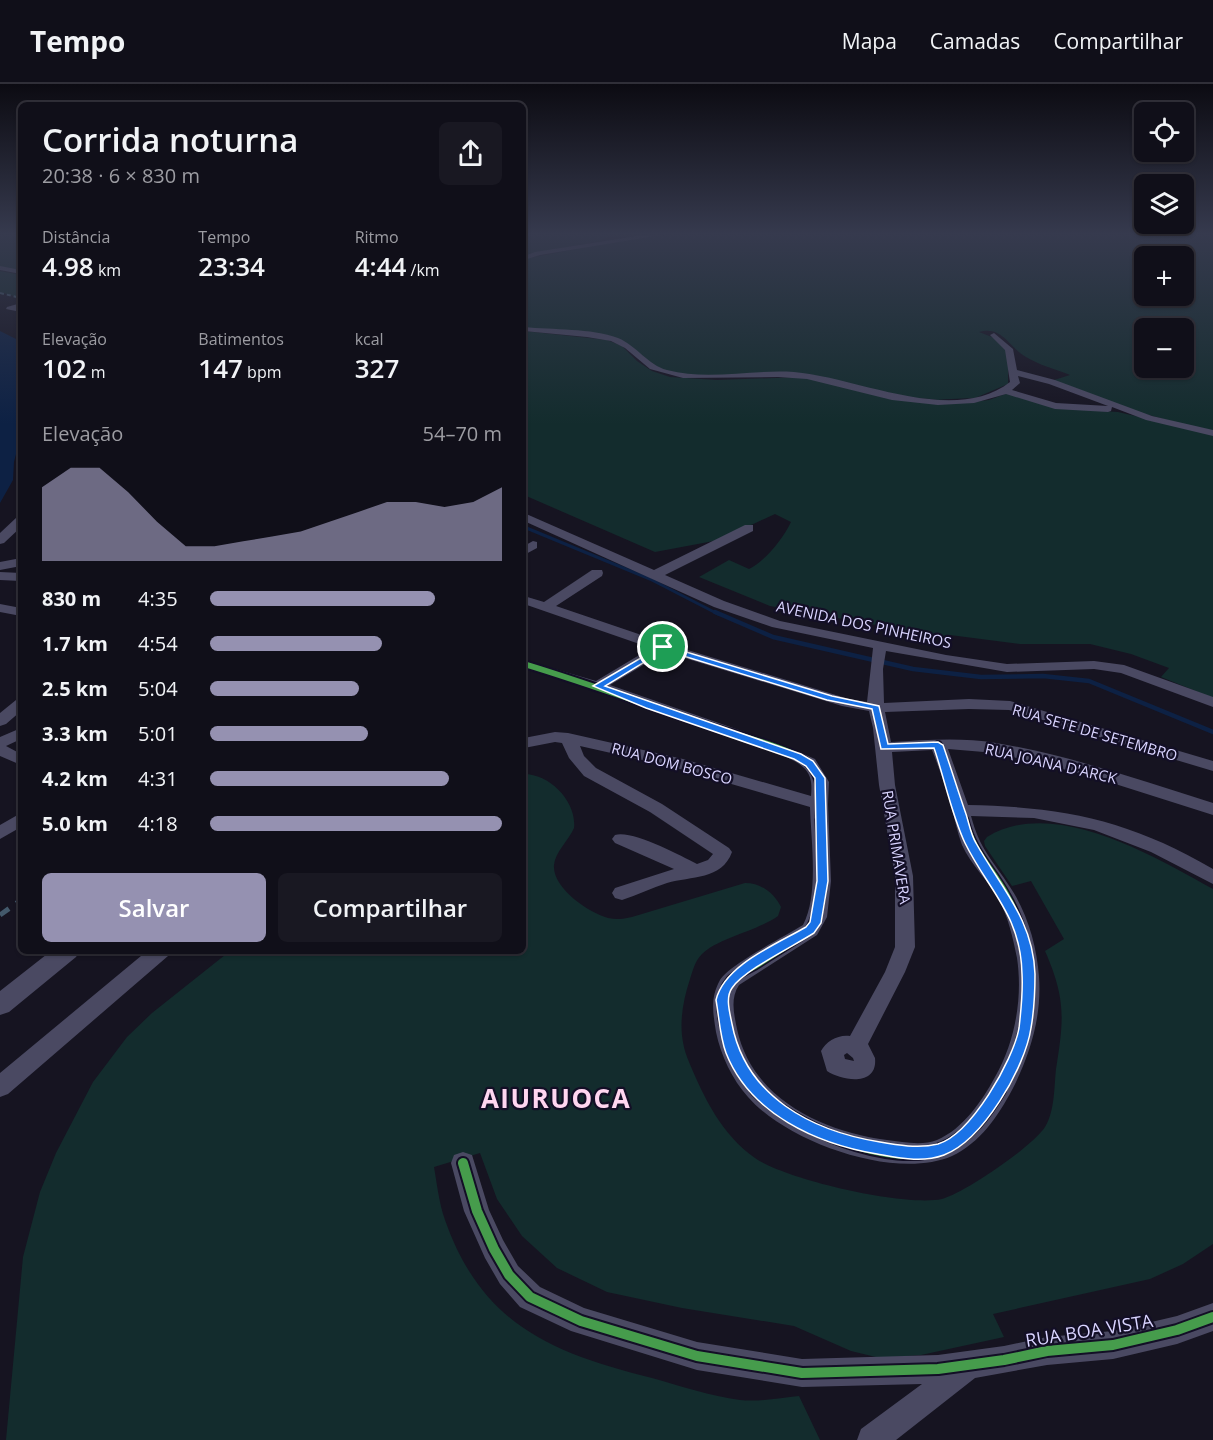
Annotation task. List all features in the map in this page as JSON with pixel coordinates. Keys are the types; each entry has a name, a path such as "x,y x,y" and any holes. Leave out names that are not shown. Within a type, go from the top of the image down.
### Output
{"street":[{"path":"526,329 591,334 611,339 628,346 651,367 675,375 721,378 793,374 892,397 921,400 975,400 1007,391 1015,383 1008,346 994,334"},
{"path":"1013,372 1052,382 1159,421 1213,433"},
{"path":"1007,391 1055,406 1128,411"},
{"name":"AVENIDA DOS PINHEIROS","path":"526,518 749,616 878,657 1007,668 1094,665 1124,669 1213,702"},
{"path":"0,540 18,526"},
{"path":"655,575 748,528"},
{"path":"0,566 18,563"},
{"path":"546,607 597,573"},
{"path":"0,576 18,577"},
{"name":"RUA SETE DE SETEMBRO","path":"526,601 663,647 830,699 876,708 1004,705 1213,766"},
{"path":"0,608 18,611"},
{"path":"598,686 663,647"},
{"name":"RUA PRIMAVERA","path":"855,1047 895,972 905,947 906,892 876,708 878,657"},
{"path":"526,665 598,686 805,760 820,778 822,881 816,923 810,930 739,973 726,986 722,1000 732,1052 747,1077 766,1100 802,1125 851,1144 916,1154 953,1144 982,1116 999,1092 1019,1050 1028,1007 1028,961 1021,934 1005,895 970,842 938,745"},
{"path":"0,743 18,734"},
{"name":"RUA DOM BOSCO","path":"526,743 555,737 568,738 677,763 819,804"},
{"path":"568,738 577,758 590,772 656,808 723,852 717,862 695,871 669,876 622,893"},
{"name":"RUA JOANA D'ARCK","path":"884,747 982,746 1114,777 1213,809"},
{"path":"0,750 18,758"},
{"path":"961,810 1046,814 1083,820 1155,846 1213,877"},
{"path":"0,833 18,821"},
{"path":"621,839 661,854 695,871"},
{"path":"0,1005 64,954"},
{"path":"0,1088 157,954"},
{"name":"RUA BOA VISTA","path":"464,1163 477,1211 503,1265 530,1297 556,1311 609,1330 697,1356 802,1373 968,1366 1047,1351 1113,1345 1177,1330 1213,1317"},
{"path":"872,1440 968,1366"}],"green space":[{"path":"526,298 1134,298 1134,306 1194,306 1194,298 1213,298 1213,432 1141,413 1051,381 1070,375 1026,357 999,334 987,331 979,332 997,339 1008,351 1008,384 975,398 928,400 909,398 808,374 729,377 679,374 661,370 621,341 526,329"},
{"path":"526,331 607,340 622,346 637,361 652,371 670,377 717,380 803,377 878,395 970,402 989,400 1008,393 1056,408 1118,412 1213,434 1213,698 1161,677 1169,668 1131,654 1090,644 1020,644 950,635 949,638 770,606 699,577 729,560 749,569 761,561 788,529 791,522 775,514 719,540 655,552 526,496"},
{"path":"526,774 534,775 560,791 571,809 574,828 557,855 554,865 555,874 565,891 591,911 608,918 629,918 745,883 762,887 775,897 781,907 778,916 718,943 702,954 693,969 683,1010 683,1041 689,1062 715,1115 743,1149 770,1166 818,1183 902,1199 942,1199 982,1179 1027,1145 1045,1127 1054,1099 1062,1022 1057,983 1045,951 1064,939 1031,881 1012,886 984,841 987,837 1013,826 1042,823 1072,827 1103,835 1133,847 1213,889 1213,1244 1183,1264 1150,1279 993,1314 1004,1337 921,1355 880,1358 851,1351 794,1326 682,1308 607,1292 557,1268 522,1236 497,1199 480,1153 434,1167 443,1214 460,1256 479,1285 500,1310 525,1329 552,1345 616,1368 740,1400 799,1396 820,1440 6,1440 23,1257 40,1192 56,1153 93,1082 127,1037 152,1013 226,954 526,954"}],"water":[{"path":"0,331 18,341 18,446 13,480 0,503"}],"waterway":[{"path":"526,528 650,579 718,614"},
{"path":"715,612 773,637 913,669 981,677 1043,676 1089,681 1213,732"}],"railway":[{"path":"0,915 18,902"}],"cycle path":[{"path":"526,665 598,686 650,706 782,750 809,763 821,782 819,804 822,881 817,917 810,930 732,979 725,991 723,1002 730,1046 743,1073 757,1091 793,1120 814,1131 859,1146 905,1153 929,1153 944,1148 964,1136 980,1119 1000,1089 1018,1051 1028,1006 1027,960 1015,916 1004,892 974,851 938,745"},
{"path":"463,1163 477,1211 494,1249 509,1275 530,1297 581,1321 697,1356 802,1373 938,1369 1004,1360 1047,1351 1113,1345 1177,1330 1213,1317"}],"district":[{"name":"AIURUOCA","path":"556,1098"}],"route":[{"path":"663,647 830,699 876,708 884,747 938,745 970,842 1011,906 1021,934 1029,973 1028,1007 1019,1050 992,1104 953,1144 916,1154 851,1144 802,1125 782,1112 766,1100 741,1069 732,1052 723,1011 724,992 732,979 748,966 784,947 810,930 816,923 822,881 820,778 805,760 798,756 598,686 663,647"}]}
